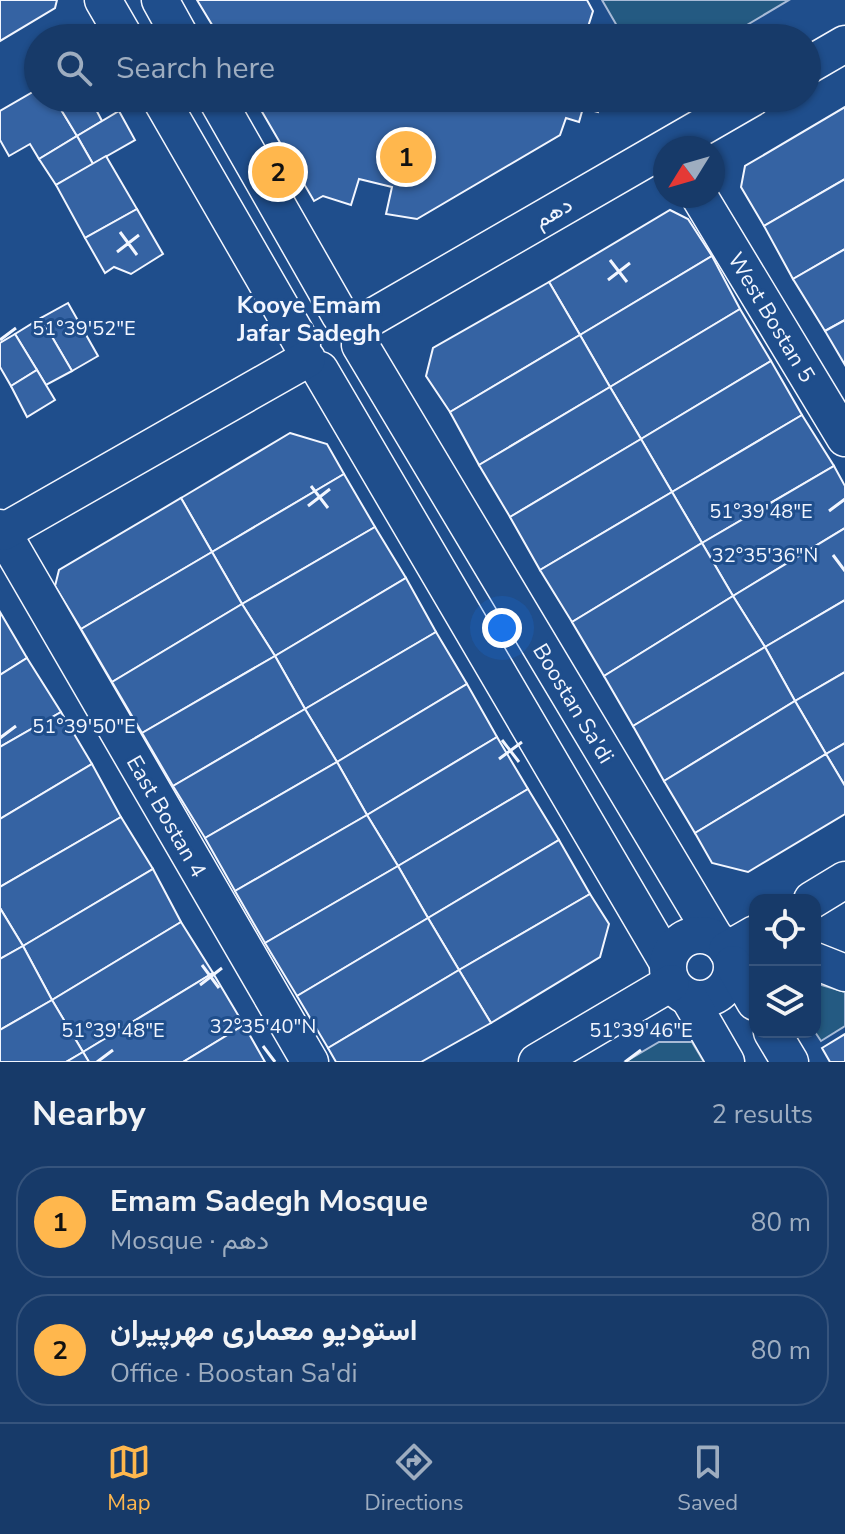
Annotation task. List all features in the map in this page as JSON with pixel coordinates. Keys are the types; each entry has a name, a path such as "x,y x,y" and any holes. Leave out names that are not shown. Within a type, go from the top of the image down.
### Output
{"street":[{"path":"103,0 117,24"},
{"path":"160,0 173,24"},
{"path":"821,58 845,44"},
{"path":"168,112 676,982 726,1062"},
{"name":"Boostan Sa'di","path":"224,112 352,329 739,943 749,980"},
{"name":"دهم","path":"688,136 729,112"},
{"name":"دهم","path":"352,329 653,157"},
{"name":"West Bostan 5","path":"706,208 845,438"},
{"path":"1,530 310,357 346,368 353,362 352,329 331,313 314,319 307,326 310,357"},
{"name":"East Bostan 4","path":"1,530 310,1062"},
{"path":"821,895 845,880"},
{"path":"695,935 739,943 732,974 721,993 711,998 676,982 670,953 685,938 695,935"},
{"path":"821,963 845,973"},
{"path":"537,1062 676,982"},
{"path":"776,1038 790,1062"}],"shaded area":[{"path":"602,0 789,0 749,24 616,24"},
{"path":"821,985 845,992 845,1026 821,1041"},
{"path":"659,1042 692,1042 704,1062 625,1062"}],"building":[{"path":"0,0 57,0 55,8 0,41"},
{"path":"197,0 587,0 593,11 589,24 212,24"},
{"path":"24,97 24,112 62,112 77,136 39,159 30,144 9,156 0,140 0,111"},
{"path":"845,107 845,179 764,226 741,187 745,166"},
{"path":"62,112 97,112 102,121 77,136"},
{"path":"120,112 135,140 93,164 77,136"},
{"path":"262,112 582,112 579,122 566,118 560,135 417,219 386,214 392,187 359,179 351,205 323,196 314,201"},
{"path":"77,136 93,164 56,185 39,159"},
{"path":"106,156 137,209 85,238 56,185"},
{"path":"845,179 845,249 793,279 764,226"},
{"path":"137,209 163,254 131,274 114,267 105,273 85,238"},
{"path":"670,210 688,219 712,256 580,335 549,282"},
{"path":"845,249 845,320 825,331 793,279"},
{"path":"712,256 740,309 610,387 580,335"},
{"path":"549,282 580,335 450,412 426,376 433,348"},
{"path":"68,303 98,356 72,371 41,318"},
{"path":"740,309 771,361 641,439 610,387"},
{"path":"41,318 72,371 46,385 15,334"},
{"path":"845,320 845,365 825,331"},
{"path":"15,334 37,370 11,386 0,367 0,343"},
{"path":"580,335 610,387 479,465 450,412"},
{"path":"771,361 802,415 672,492 641,439"},
{"path":"37,370 55,400 27,417 11,386"},
{"path":"610,387 641,439 510,517 479,465"},
{"path":"802,415 834,466 702,543 672,492"},
{"path":"290,433 327,444 344,474 212,552 181,498"},
{"path":"641,439 672,492 540,570 510,517"},
{"path":"834,466 845,486 845,528 733,596 702,543"},
{"path":"344,474 375,527 242,604 212,552"},
{"path":"672,492 702,543 572,622 540,570"},
{"path":"181,498 212,552 81,629 55,586 59,570"},
{"path":"375,527 406,578 275,656 242,604"},
{"path":"845,528 845,600 765,647 733,596"},
{"path":"702,543 733,596 604,676 572,622"},
{"path":"212,552 242,604 112,682 81,629"},
{"path":"406,578 436,632 305,709 275,656"},
{"path":"733,596 765,647 633,726 604,676"},
{"path":"845,600 845,672 795,701 765,647"},
{"path":"242,604 275,656 142,733 112,682"},
{"path":"0,612 27,658 0,675"},
{"path":"436,632 467,684 337,762 305,709"},
{"path":"765,647 795,701 664,781 633,726"},
{"path":"275,656 305,709 173,786 142,733"},
{"path":"27,658 61,712 0,747 0,675"},
{"path":"845,672 845,743 826,754 795,701"},
{"path":"467,684 497,737 367,815 337,762"},
{"path":"795,701 826,754 695,833 664,781"},
{"path":"305,709 337,762 205,838 173,786"},
{"path":"61,712 92,764 0,819 0,747"},
{"path":"497,737 528,789 398,866 367,815"},
{"path":"845,743 845,786 826,754"},
{"path":"826,754 845,786 845,814 748,872 712,863 695,833"},
{"path":"337,762 367,815 235,891 205,838"},
{"path":"92,764 121,817 0,887 0,819"},
{"path":"528,789 559,840 428,918 398,866"},
{"path":"367,815 398,866 265,943 235,891"},
{"path":"121,817 153,869 23,946 0,908 0,887"},
{"path":"559,840 590,894 459,970 428,918"},
{"path":"398,866 428,918 297,996 265,943"},
{"path":"153,869 181,922 52,1000 23,946"},
{"path":"590,894 609,924 600,957 491,1023 459,970"},
{"path":"0,908 23,946 0,959"},
{"path":"428,918 459,970 328,1048 297,996"},
{"path":"181,922 213,973 83,1052 52,1000"},
{"path":"23,946 52,1000 0,1030 0,959"},
{"path":"459,970 491,1023 421,1062 336,1062 328,1048"},
{"path":"213,973 244,1025 183,1062 89,1062 83,1052"},
{"path":"52,1000 83,1052 66,1062 0,1062 0,1030"},
{"path":"244,1025 265,1062 183,1062"},
{"path":"845,1034 845,1062 830,1062 822,1048"},
{"path":"83,1052 89,1062 66,1062"}],"place":[{"name":"Emam Sadegh Mosque","path":"406,157"},
{"name":"استودیو معماری مهرپیران","path":"278,172"}],"district":[{"name":"Kooye Emam Jafar Sadegh","path":"309,319"}]}
